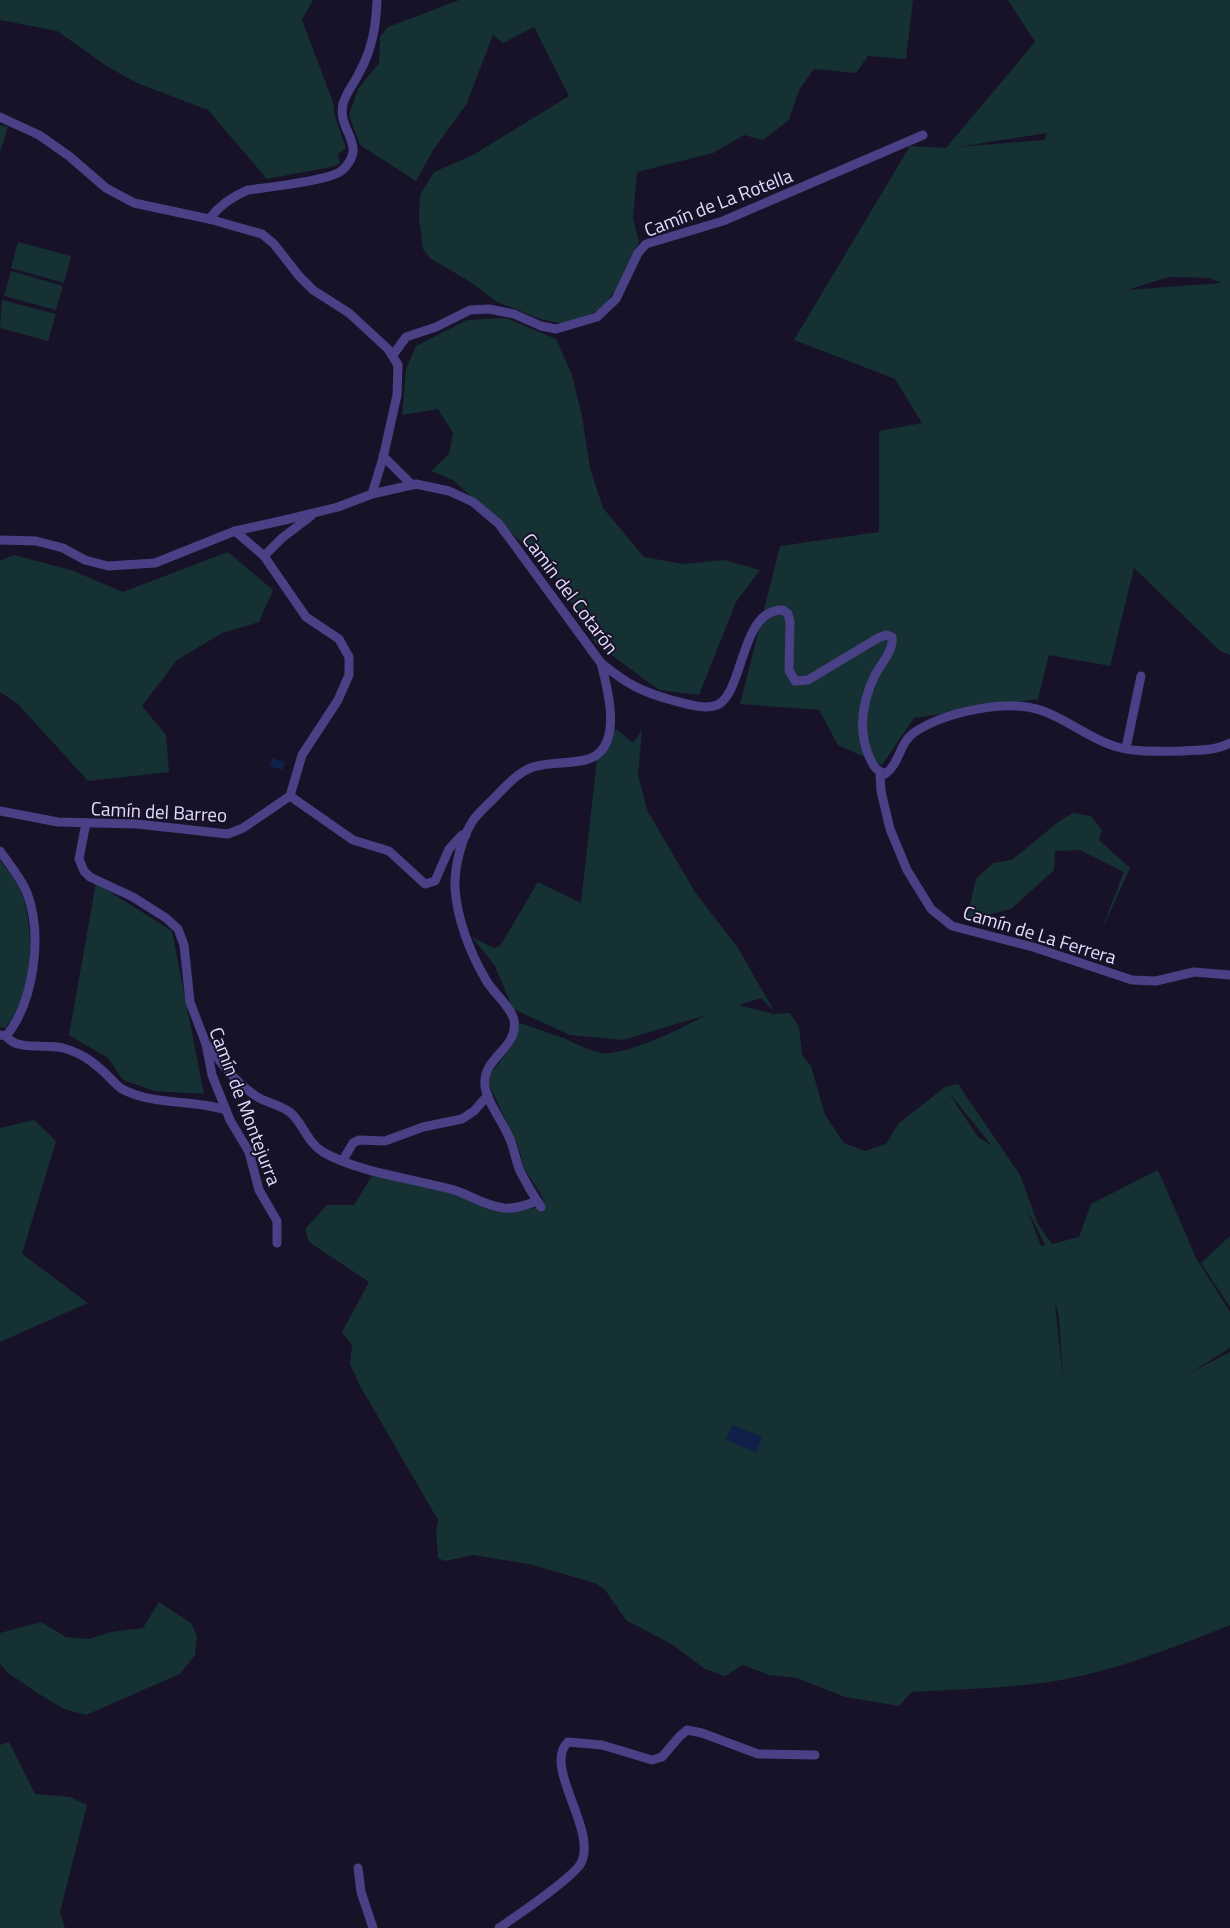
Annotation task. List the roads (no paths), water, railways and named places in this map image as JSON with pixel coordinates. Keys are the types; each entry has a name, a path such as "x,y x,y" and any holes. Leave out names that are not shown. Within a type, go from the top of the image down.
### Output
{"street":[{"path":"209,219 237,194 248,190 324,176 339,172 346,166 352,155 353,146 346,131 343,105 373,41 377,0"},
{"path":"0,117 39,135 69,156 106,188 134,203 252,229 268,238 313,290 349,313 393,355 398,365 396,395 383,456 372,494"},
{"name":"Camín de La Rotella","path":"393,355 406,337 436,327 470,310 489,309 514,314 541,326 556,329 597,317 616,299 638,254 646,244 723,222 923,135"},
{"path":"383,456 412,485"},
{"name":"Camín del Cotarón","path":"1,541 36,541 63,548 85,560 108,566 126,567 155,563 235,531 317,512 372,494 412,485 449,492 473,502 499,524 601,663 622,680 643,692 697,707 718,705 725,699 751,633 764,618 776,609 783,610 788,614 790,622 789,670 794,681 808,680 878,638 886,635 892,637 890,649 866,698 862,722 864,744 874,766 880,772"},
{"path":"264,556 282,538 317,512"},
{"path":"235,531 264,556 306,617 339,639 349,657 349,675 346,683 338,700 302,755 290,796 353,840 389,851 422,882 428,885 436,881 446,855 455,841 462,835 466,835"},
{"path":"206,1044 243,1086 261,1099 292,1114 316,1147 343,1160 370,1170 408,1177 458,1192 486,1204 506,1208 539,1204 520,1170 508,1135 488,1095 485,1080 487,1072 514,1032 514,1020 486,981 472,950 458,911 455,886 466,835 480,813 524,771 535,766 586,760 598,754 607,740 611,722 610,702 601,663"},
{"path":"1126,748 1141,676"},
{"path":"880,772 885,774 890,770 907,739 914,732 965,712 999,705 1022,705 1043,711 1090,736 1114,746 1126,748 1163,751 1205,750 1230,743"},
{"name":"Camín de La Ferrera","path":"880,772 881,791 890,829 907,870 931,909 952,926 1033,947 1132,980 1156,981 1194,972 1230,975"},
{"name":"Camín del Barreo","path":"0,811 58,822 174,826 228,834 243,828 290,796"},
{"name":"Camín de Montejurra","path":"86,823 79,859 90,877 133,897 166,918 178,929 184,945 190,1002 206,1044 212,1075 226,1110 249,1152 259,1190 277,1221 276,1243"},
{"path":"0,851 28,896 33,920 34,948 32,976 19,1015 3,1036 19,1046 54,1046 76,1051 93,1061 120,1088 137,1095 154,1100 207,1104 226,1110"},
{"path":"343,1160 353,1143 359,1140 385,1141 423,1127 462,1119 474,1111 488,1095"},
{"path":"499,1928 568,1877 581,1864 584,1849 581,1831 560,1761 562,1748 568,1742 602,1746 652,1760 662,1757 678,1737 687,1730 702,1733 758,1754 815,1755"},
{"path":"358,1868 361,1892 373,1928"}],"water":[{"path":"272,758 285,762 283,770 270,766"},
{"path":"732,1425 762,1437 756,1452 726,1440"}]}
